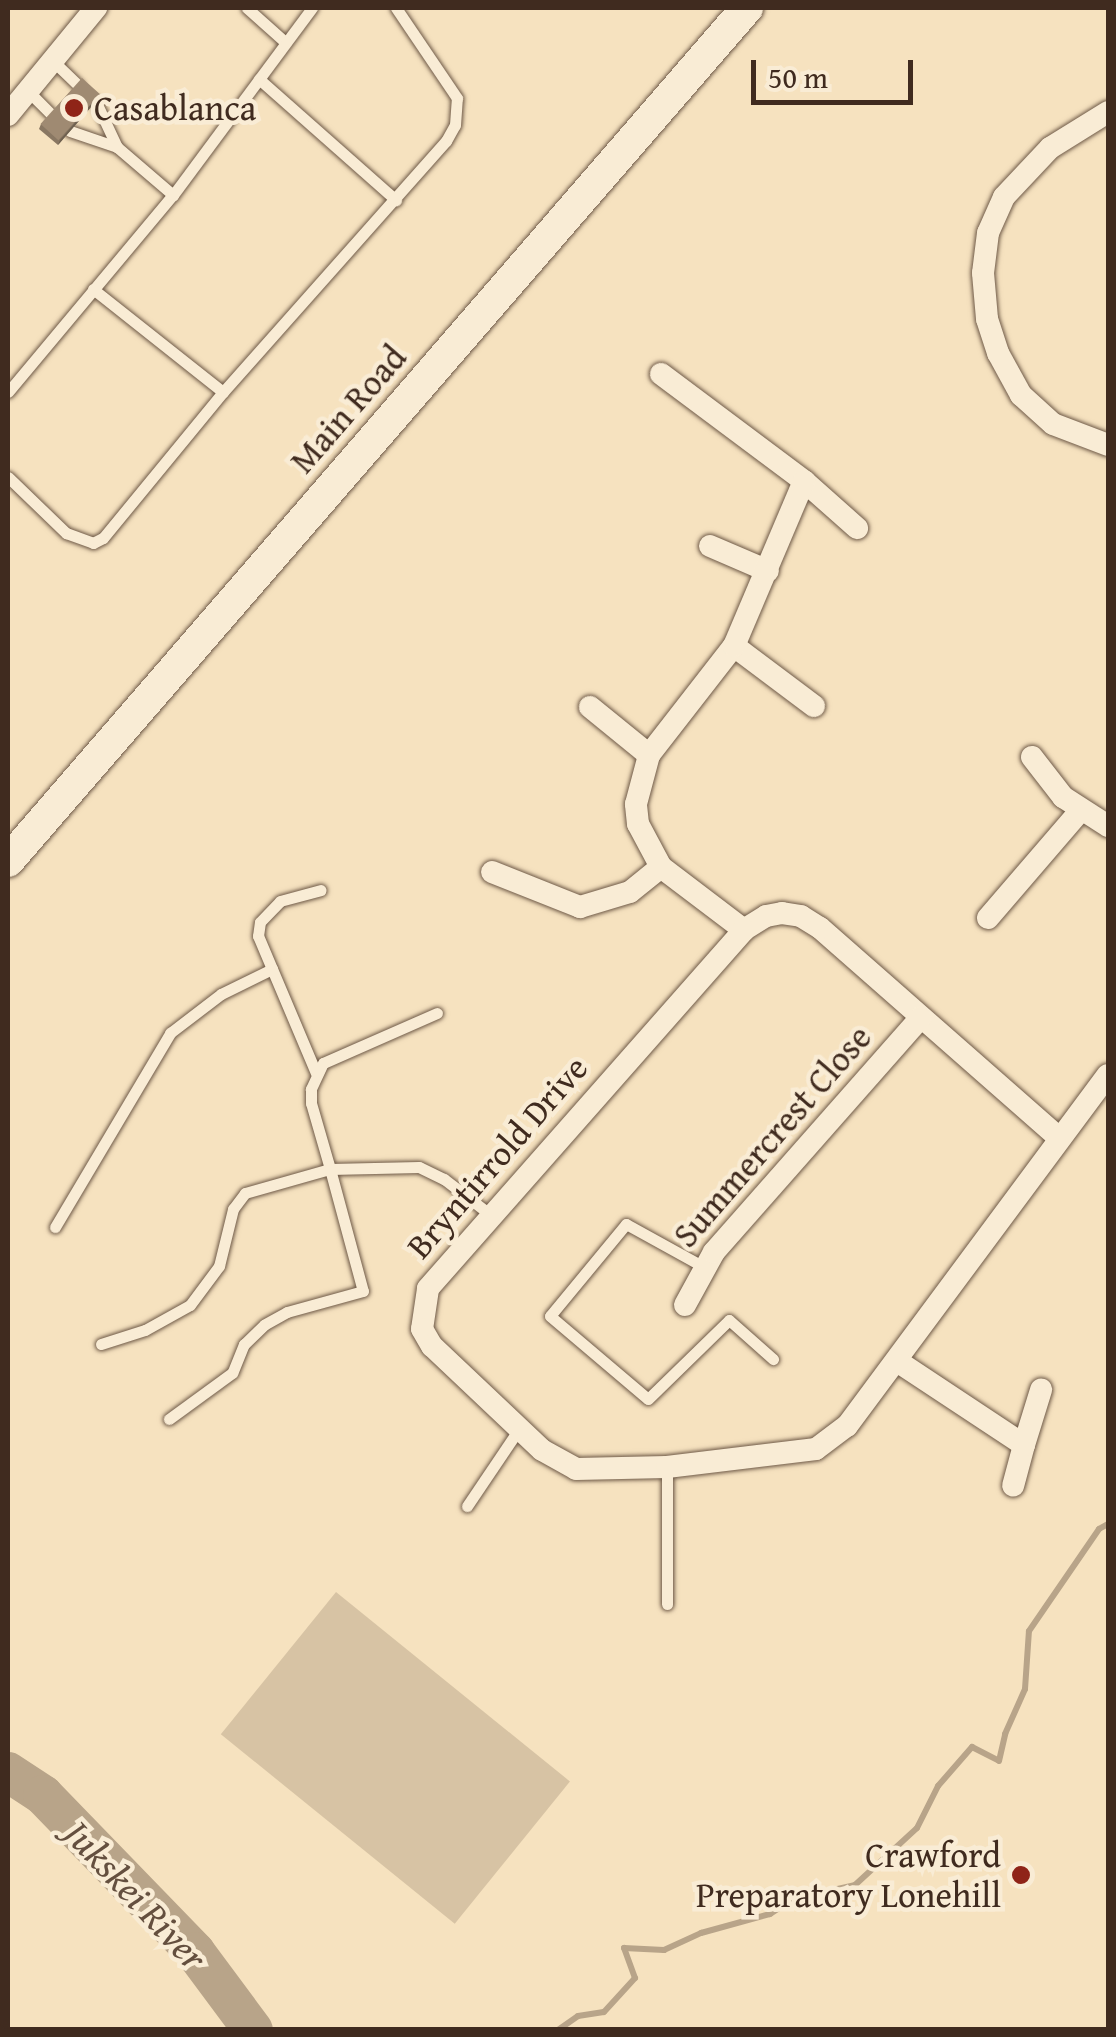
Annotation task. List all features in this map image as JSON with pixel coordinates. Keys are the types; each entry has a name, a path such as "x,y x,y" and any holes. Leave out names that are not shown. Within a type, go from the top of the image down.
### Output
{"main road":[{"name":"Main Road","path":"8,861 747,8"}],"street":[{"path":"8,115 96,8"},
{"path":"1108,112 1050,148 1004,196 988,233 983,274 987,319 998,354 1021,395 1054,424 1108,445"},
{"path":"661,374 804,482 856,528"},
{"path":"744,930 661,868 638,824 636,804 649,755 734,646 804,482"},
{"path":"710,546 768,571"},
{"path":"734,646 814,706"},
{"path":"590,707 649,755"},
{"path":"1032,757 1063,797 1080,812 1108,826"},
{"path":"988,918 1080,812"},
{"path":"492,872 580,907 630,892 661,868"},
{"name":"Bryntirrold Drive","path":"1058,1137 820,928 802,916 766,916 744,930 428,1289 422,1329 432,1346 520,1429 558,1462 576,1468 667,1466 816,1449 847,1426 1058,1137 1108,1078"},
{"name":"Summercrest Close","path":"685,1305 704,1267 920,1018"},
{"path":"897,1361 1024,1445"},
{"path":"1014,1486 1041,1390"}],"lane":[{"path":"248,8 286,42"},
{"path":"8,392 172,196 312,8"},
{"path":"8,477 66,532 93,543 110,531 223,392 446,142 458,112 457,98 396,8"},
{"path":"53,61 78,85"},
{"path":"258,79 396,200"},
{"path":"28,91 52,115"},
{"path":"96,102 117,148"},
{"path":"70,132 117,148 172,196"},
{"path":"93,289 223,392"},
{"path":"316,1074 258,936 260,922 280,900 321,890"},
{"path":"55,1226 170,1033 221,994 272,969"},
{"path":"169,1419 232,1372 244,1344 264,1325 287,1312 363,1292 311,1103 316,1074 324,1063 436,1013"},
{"path":"101,1344 145,1330 190,1305 219,1266 233,1209 245,1193 330,1169 419,1167 444,1178 491,1215"},
{"path":"704,1267 626,1224 550,1316 648,1398 730,1320 773,1359"},
{"path":"467,1506 520,1429"},
{"path":"667,1466 667,1604"}],"shaded area":[{"path":"336,1592 570,1781 455,1924 221,1734"}],"building":[{"name":"Casablanca","path":"82,78 100,94 58,140 41,124"}],"waterway":[{"path":"558,2030 578,2016 604,2012 635,1978 624,1948 664,1950 701,1933 770,1914 793,1899 855,1885 917,1828 938,1786 972,1747 999,1761 1005,1734 1025,1689 1029,1631 1099,1529 1108,1524"},
{"name":"Jukskei River","path":"8,1772 43,1795 195,1952 253,2030"}],"place":[{"name":"Casablanca","path":"74,108"},
{"name":"Crawford Preparatory Lonehill","path":"1021,1875"}]}
